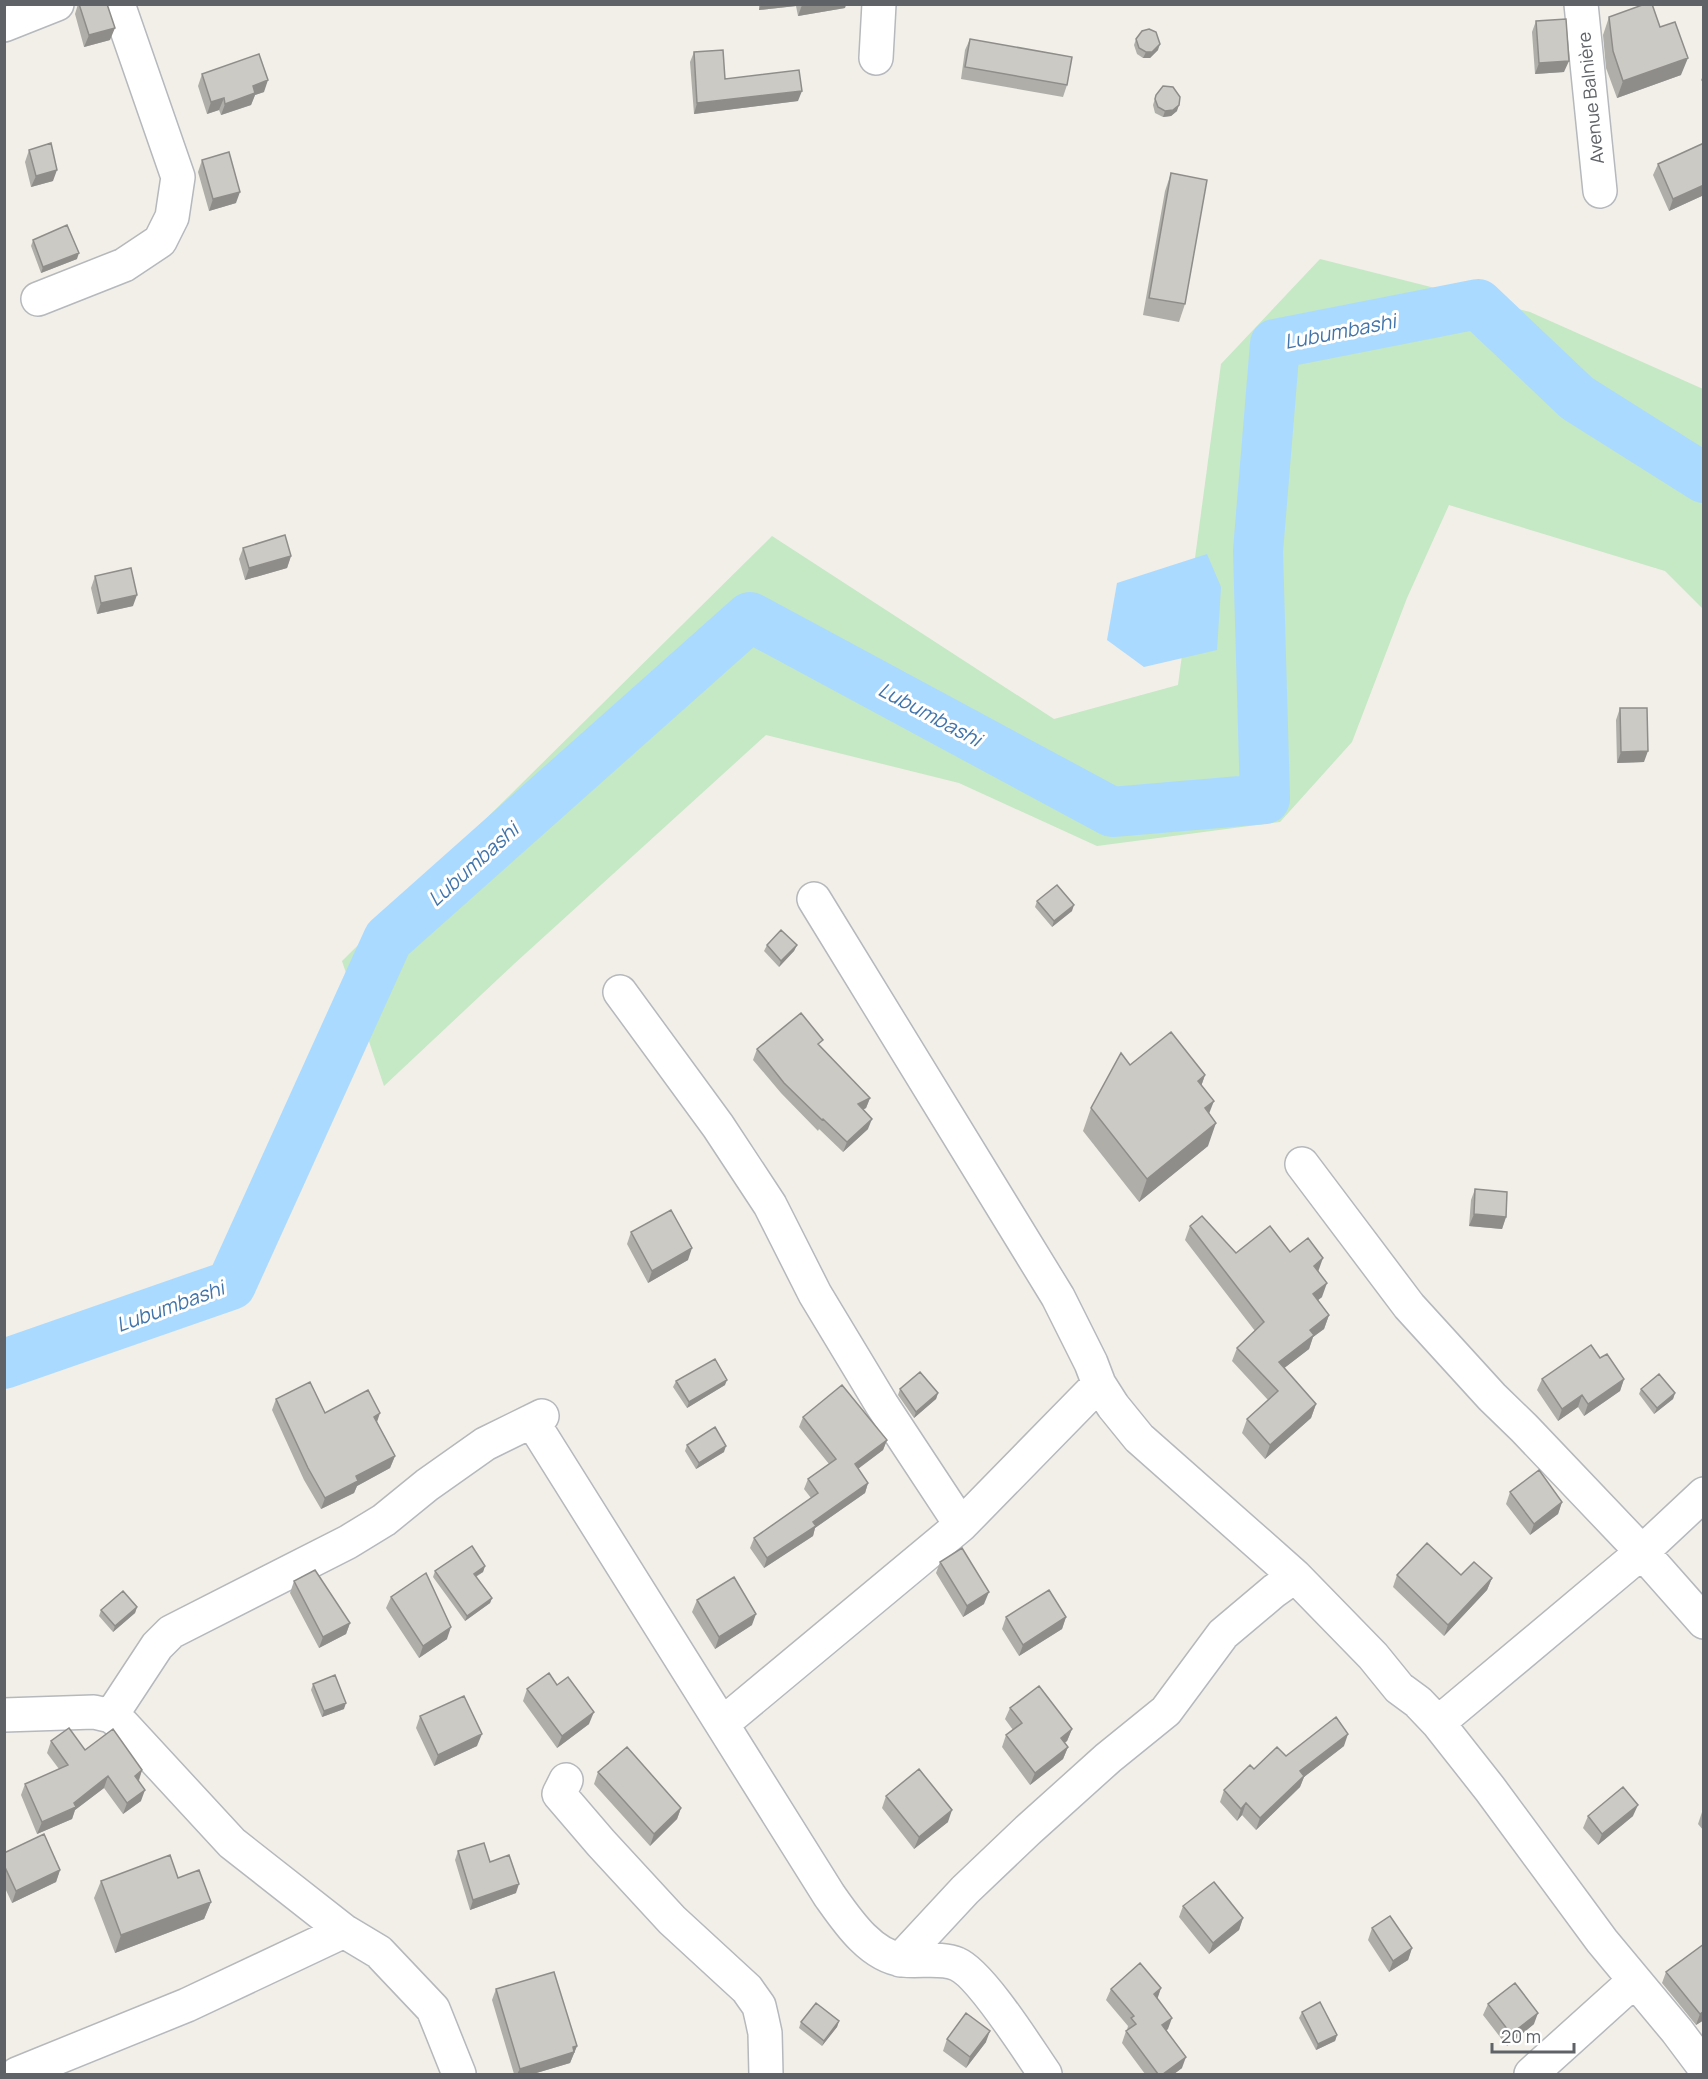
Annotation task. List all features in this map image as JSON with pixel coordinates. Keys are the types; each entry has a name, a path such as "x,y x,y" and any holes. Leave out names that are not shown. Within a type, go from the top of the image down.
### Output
{"street":[{"path":"4,26 57,4"},
{"path":"38,299 124,265 160,241 172,217 178,177 118,4"},
{"path":"876,58 879,4"},
{"name":"Avenue Balnière","path":"1581,4 1600,191"},
{"path":"814,899 1058,1297 1099,1384 1113,1406 1139,1438 1295,1576 1373,1656 1399,1688 1418,1702 1438,1723 1490,1789 1552,1875 1704,2067"},
{"path":"620,992 718,1126 770,1205 815,1294 882,1405 961,1526"},
{"path":"1302,1164 1409,1306 1492,1397 1642,1552 1704,1622"},
{"path":"722,1724 961,1526 1099,1384"},
{"path":"111,1716 157,1646 171,1632 357,1537 384,1520 427,1485 485,1444 537,1419 722,1724 844,1916 865,1940 880,1951 900,1960 957,1963 969,1971 1046,2074"},
{"path":"1438,1723 1642,1552 1704,1494"},
{"path":"900,1960 965,1890 1028,1830 1108,1758 1166,1711 1223,1634 1295,1576"},
{"path":"4,1715 77,1712 111,1716 132,1733 232,1843 344,1931 379,1952 433,2009 459,2074"},
{"path":"566,1780 559,1794 584,1824 672,1920 747,1989 759,2006 765,2033 766,2074"},
{"path":"17,2074 187,2005 344,1931"},
{"path":"1531,2074 1634,1981"}],"green space":[{"path":"1320,259 1530,312 1703,389 1703,609 1665,571 1449,505 1407,598 1352,742 1280,822 1097,846 959,783 766,735 514,964 384,1086 342,961 772,536 1054,719 1178,685 1221,364"}],"water":[{"path":"1207,554 1221,587 1217,650 1144,667 1107,640 1117,583"}],"building":[{"path":"79,4 107,4 115,28 89,35"},
{"path":"1645,4 1652,4 1660,27 1675,22 1688,58 1623,81 1613,51 1609,17"},
{"path":"1566,19 1569,61 1539,63 1536,21"},
{"path":"1149,29 1156,32 1160,44 1152,52 1146,52 1139,48 1136,39 1142,31"},
{"path":"970,39 1072,57 1067,85 965,67"},
{"path":"723,50 725,79 799,70 802,91 697,103 694,52"},
{"path":"259,54 268,80 253,86 255,93 225,104 224,98 211,102 202,74"},
{"path":"1163,86 1173,87 1180,97 1179,105 1173,110 1165,111 1158,107 1155,99"},
{"path":"51,143 57,170 36,176 29,150"},
{"path":"1704,143 1704,185 1673,199 1658,164"},
{"path":"229,152 240,192 213,199 202,160"},
{"path":"1171,173 1207,180 1185,304 1149,298"},
{"path":"67,225 79,253 43,267 33,240"},
{"path":"285,535 291,556 249,568 243,548"},
{"path":"131,568 137,595 101,603 95,576"},
{"path":"1620,708 1647,708 1648,751 1621,752"},
{"path":"1057,885 1074,905 1054,921 1037,901"},
{"path":"781,930 797,945 781,961 767,945"},
{"path":"801,1013 823,1040 818,1044 870,1098 858,1104 872,1119 847,1142 784,1083 757,1049"},
{"path":"1171,1032 1205,1075 1198,1081 1214,1101 1205,1108 1216,1123 1147,1179 1091,1108 1121,1053 1130,1065"},
{"path":"1475,1189 1507,1192 1506,1217 1474,1214"},
{"path":"671,1210 692,1248 652,1271 631,1232"},
{"path":"1202,1216 1236,1253 1270,1226 1290,1252 1308,1238 1323,1258 1314,1266 1327,1283 1313,1294 1329,1315 1310,1330 1314,1335 1279,1362 1316,1404 1270,1445 1247,1419 1278,1391 1237,1348 1264,1322 1190,1226"},
{"path":"1591,1345 1600,1358 1607,1354 1624,1379 1588,1404 1582,1395 1562,1409 1542,1379"},
{"path":"715,1359 727,1380 689,1402 676,1381"},
{"path":"920,1372 938,1393 916,1412 900,1389"},
{"path":"1659,1374 1675,1393 1657,1408 1641,1389"},
{"path":"310,1382 325,1413 368,1390 380,1413 374,1417 395,1456 356,1476 358,1481 325,1498 308,1468 276,1399"},
{"path":"842,1385 887,1440 855,1464 868,1483 813,1522 816,1526 767,1558 754,1538 818,1493 808,1479 836,1459 803,1417"},
{"path":"715,1427 726,1446 699,1463 687,1445"},
{"path":"1539,1470 1562,1502 1534,1524 1510,1492"},
{"path":"1427,1543 1461,1575 1474,1562 1492,1578 1448,1625 1397,1575"},
{"path":"472,1546 485,1566 474,1574 492,1598 467,1616 435,1571"},
{"path":"962,1548 989,1592 967,1606 940,1562"},
{"path":"315,1570 350,1623 323,1637 294,1581"},
{"path":"426,1573 451,1627 423,1646 391,1597"},
{"path":"734,1577 756,1614 719,1637 697,1600"},
{"path":"1049,1590 1066,1617 1023,1645 1006,1617"},
{"path":"123,1591 137,1607 115,1626 101,1610"},
{"path":"549,1673 557,1685 568,1677 594,1712 562,1736 527,1689"},
{"path":"335,1675 346,1703 324,1711 313,1684"},
{"path":"1039,1686 1072,1729 1061,1738 1068,1747 1035,1773 1006,1735 1022,1723 1010,1708"},
{"path":"464,1696 482,1734 438,1755 420,1716"},
{"path":"1336,1717 1348,1734 1300,1771 1304,1776 1260,1818 1246,1803 1241,1809 1224,1790 1250,1765 1254,1769 1277,1747 1286,1756"},
{"path":"69,1728 85,1750 113,1729 142,1770 135,1776 145,1790 127,1803 108,1776 74,1803 76,1807 42,1822 25,1784 68,1765 51,1741"},
{"path":"627,1747 681,1808 654,1834 598,1772"},
{"path":"919,1769 952,1810 919,1837 886,1796"},
{"path":"1623,1787 1638,1805 1602,1834 1588,1816"},
{"path":"44,1834 60,1870 16,1891 4,1865 4,1853"},
{"path":"484,1843 490,1862 509,1855 519,1884 473,1900 458,1851"},
{"path":"170,1855 178,1878 199,1870 211,1902 121,1935 101,1881"},
{"path":"1214,1882 1243,1918 1213,1943 1183,1906"},
{"path":"1390,1916 1412,1948 1393,1961 1372,1928"},
{"path":"1704,1944 1704,2011 1700,2014 1666,1972"},
{"path":"1140,1963 1161,1988 1154,1994 1172,2018 1162,2025 1186,2057 1163,2074 1158,2074 1126,2031 1136,2024 1131,2018 1134,2016 1111,1989"},
{"path":"554,1972 577,2046 573,2047 574,2052 520,2069 496,1989"},
{"path":"1515,1983 1538,2013 1511,2034 1488,2004"},
{"path":"1320,2002 1337,2035 1318,2044 1302,2012"},
{"path":"816,2003 839,2021 824,2041 801,2022"},
{"path":"966,2013 990,2031 970,2057 947,2039"}],"waterway":[{"name":"Lubumbashi","path":"4,1364 231,1285 388,939 750,617 1112,812 1265,799 1258,551 1275,344 1478,304 1577,398 1704,478"}]}
